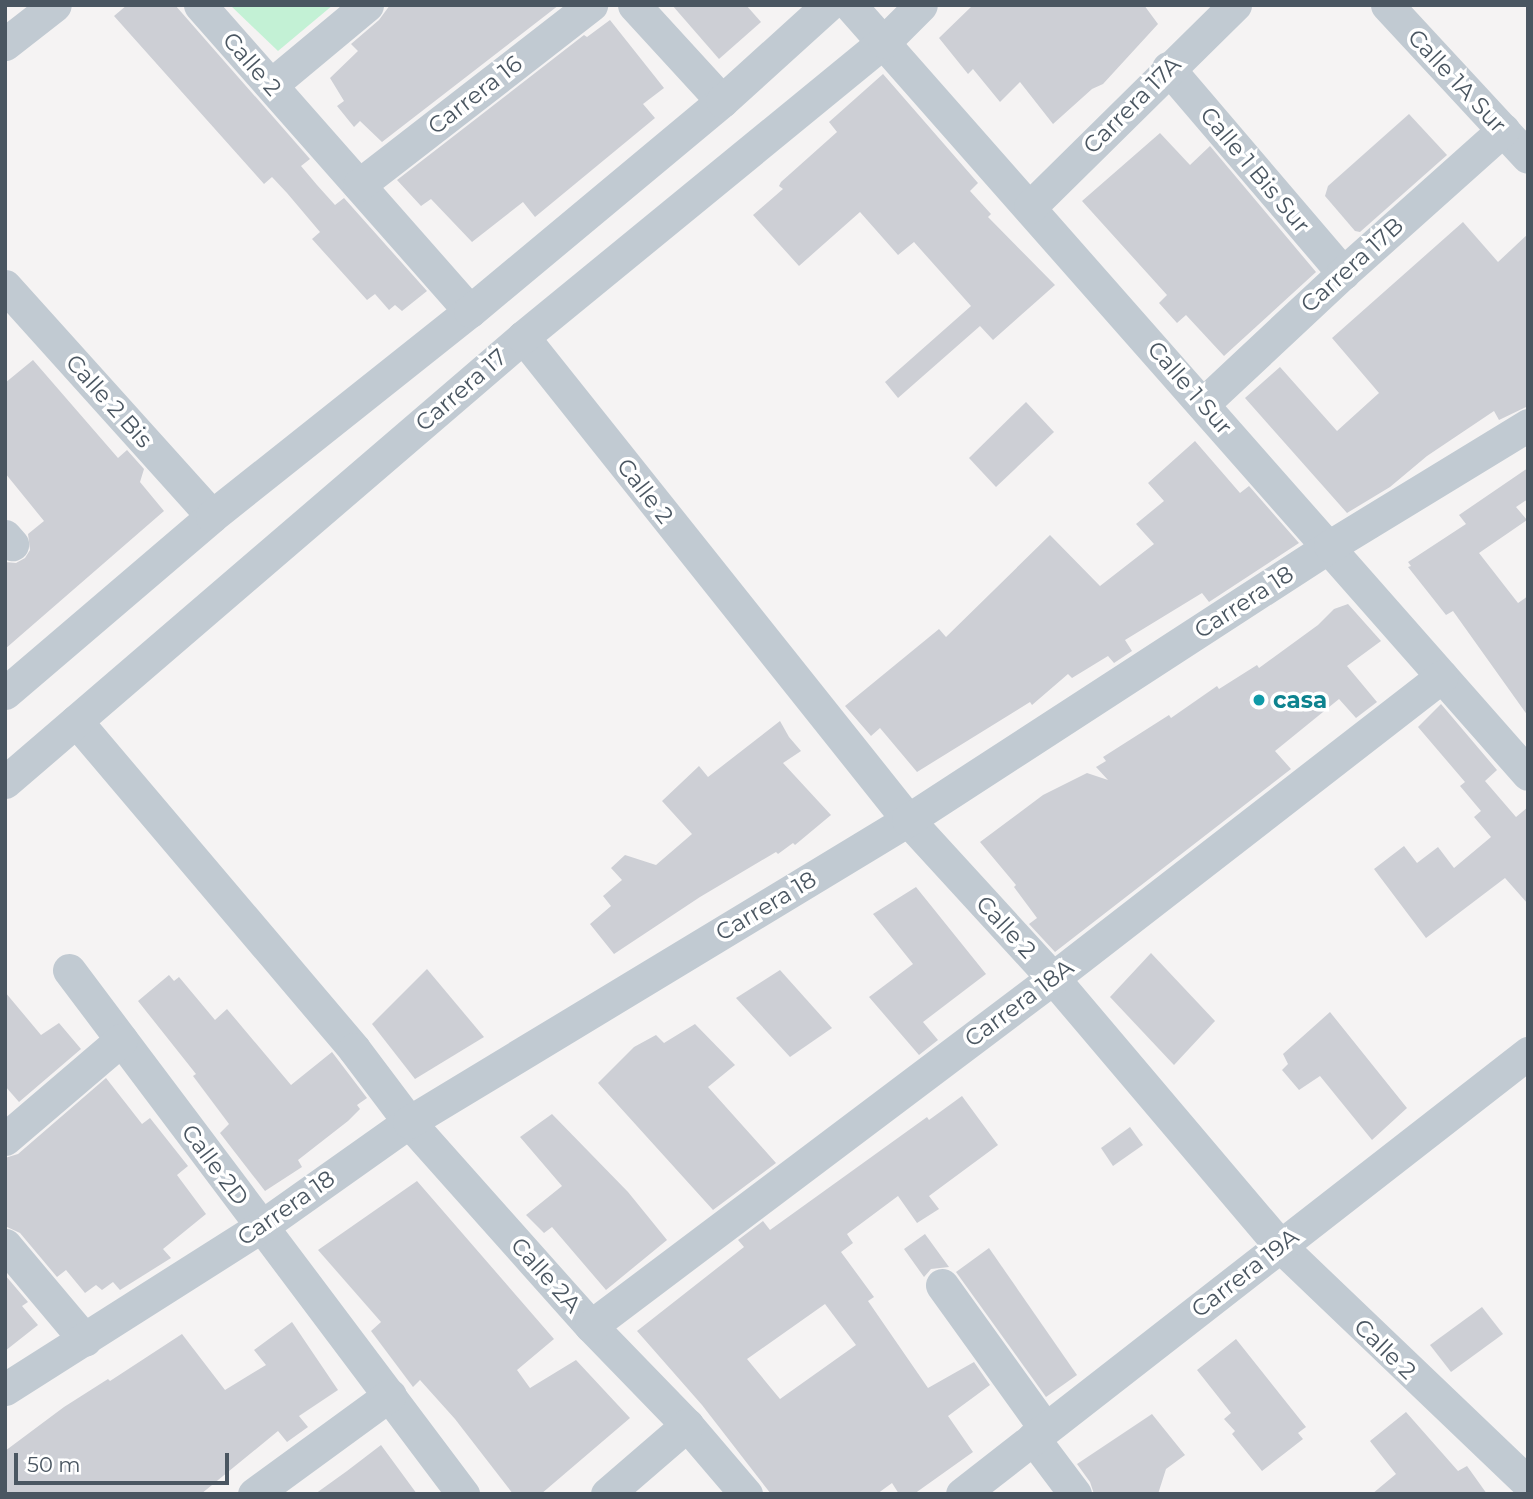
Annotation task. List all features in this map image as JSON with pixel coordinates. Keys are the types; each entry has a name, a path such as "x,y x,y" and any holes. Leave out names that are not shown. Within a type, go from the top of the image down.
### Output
{"street":[{"path":"5,44 55,5"},
{"name":"Calle 2","path":"200,5 470,311"},
{"path":"271,85 367,5"},
{"name":"Carrera 16","path":"359,185 591,5"},
{"path":"634,5 722,101"},
{"path":"5,693 212,516 470,311 722,101 828,5"},
{"name":"Calle 1 Sur","path":"850,5 1204,403 1528,774"},
{"name":"Carrera 17","path":"5,782 523,337 884,41 922,5"},
{"name":"Carrera 17A","path":"1030,207 1168,68 1236,5"},
{"name":"Calle 1A Sur","path":"1387,5 1528,157"},
{"name":"Calle 1 Bis Sur","path":"1168,68 1343,273"},
{"name":"Carrera 17B","path":"1204,403 1343,273 1503,130"},
{"name":"Calle 2 Bis","path":"10,302 212,516"},
{"name":"Calle 2","path":"523,337 908,820 1053,978 1280,1246 1374,1339 1528,1483"},
{"name":"Carrera 18","path":"5,1390 262,1226 409,1122 908,820 1330,546 1528,425"},
{"name":"Carrera 18A","path":"591,1326 1053,978 1442,676"},
{"name":"Calle 2A","path":"76,721 354,1049 409,1122 591,1326 687,1425 746,1494"},
{"name":"Calle 2D","path":"69,970 463,1494"},
{"path":"5,1139 121,1040"},
{"name":"Carrera 19A","path":"962,1494 1038,1432 1528,1053"},
{"path":"5,1245 85,1340"},
{"path":"942,1284 1076,1494"},
{"path":"254,1494 390,1395"},
{"path":"607,1494 687,1425"}],"green space":[{"path":"230,5 333,5 278,51"}],"building":[{"path":"127,5 175,5 310,159 301,166 317,185 335,205 344,198 427,291 402,311 395,305 389,310 375,294 367,300 312,239 320,232 287,193 272,177 264,184 114,16"},
{"path":"390,5 559,5 382,142 360,121 354,127 337,106 344,101 330,78 358,51 351,44 379,20"},
{"path":"672,5 746,5 761,22 719,59"},
{"path":"973,5 1144,5 1158,24 1103,84 1092,89 1053,124 1020,82 1000,102 973,69 968,74 939,38"},
{"path":"610,20 664,88 643,104 655,118 535,217 523,202 472,242 431,199 421,206 397,180 584,35 587,37"},
{"path":"883,74 978,183 970,191 991,214 988,217 1055,285 993,340 980,326 898,398 885,382 971,306 914,242 898,255 860,212 799,266 753,215 783,189 779,186 781,182 837,132 829,122"},
{"path":"1409,114 1447,155 1360,232 1355,231 1325,196 1328,186"},
{"path":"1160,133 1190,165 1210,146 1316,272 1224,356 1186,315 1177,323 1159,303 1167,295 1082,201"},
{"path":"1463,222 1498,262 1528,234 1528,406 1499,420 1494,411 1427,456 1390,487 1347,513 1245,398 1280,367 1337,431 1379,393 1332,338"},
{"path":"33,360 118,458 127,450 144,469 140,482 164,511 5,649 5,562 16,563 25,558 30,550 28,534 44,521 5,473 5,383"},
{"path":"1026,402 1054,432 996,487 969,458"},
{"path":"1195,441 1240,493 1249,486 1299,543 1209,602 1202,593 1125,640 1132,651 1114,663 1108,656 1072,678 1068,674 1032,705 1030,702 917,772 880,728 871,736 845,706 939,629 946,637 1050,535 1100,586 1154,544 1136,524 1164,501 1148,483"},
{"path":"1528,468 1528,499 1516,507 1527,520 1479,553 1518,603 1528,596 1528,716 1453,611 1446,615 1408,567 1411,566 1408,562 1466,524 1459,515"},
{"path":"1348,604 1381,641 1347,666 1377,702 1356,718 1339,699 1275,751 1291,769 1055,952 1029,924 1037,918 1014,887 1016,885 980,842 1043,795 1087,773 1108,780 1096,767 1106,761 1103,757 1169,715 1171,718 1217,686 1219,689 1257,665 1259,668 1318,625 1334,609"},
{"path":"1441,704 1497,770 1485,781 1516,817 1528,807 1528,904 1505,878 1426,938 1374,869 1404,846 1417,863 1438,847 1454,868 1491,837 1474,817 1481,811 1460,786 1465,782 1418,727"},
{"path":"780,721 801,751 783,763 831,815 795,845 793,843 778,854 776,852 700,897 614,954 590,924 611,906 603,896 622,880 611,868 625,855 656,865 692,834 662,801 699,766 708,777"},
{"path":"916,887 986,974 923,1022 938,1040 919,1055 869,997 913,964 873,914"},
{"path":"1151,953 1215,1021 1174,1065 1110,997"},
{"path":"427,969 484,1037 415,1079 372,1024"},
{"path":"780,970 832,1028 790,1057 736,998"},
{"path":"169,975 174,981 179,977 215,1020 227,1009 291,1085 332,1052 367,1098 357,1105 360,1109 348,1121 298,1160 302,1167 265,1191 220,1133 229,1124 193,1076 196,1074 138,1001"},
{"path":"5,992 41,1035 59,1023 81,1049 19,1102 5,1086"},
{"path":"1330,1012 1407,1108 1372,1140 1320,1076 1299,1090 1282,1070 1288,1064 1283,1054"},
{"path":"695,1024 735,1065 708,1087 776,1163 713,1210 598,1083 634,1047 656,1035 664,1043"},
{"path":"106,1078 142,1124 150,1118 188,1166 177,1175 206,1214 163,1249 171,1258 120,1290 113,1282 102,1290 96,1285 85,1293 66,1270 57,1277 20,1233 5,1226 5,1158 18,1154"},
{"path":"962,1096 998,1145 929,1196 939,1209 917,1223 898,1196 847,1234 853,1243 841,1252 874,1297 868,1301 928,1388 974,1362 990,1385 948,1416 973,1452 914,1494 899,1494 892,1483 877,1494 771,1494 702,1405 637,1331 744,1247 738,1240 763,1221 770,1230 927,1117 929,1120","holes":["825,1304 856,1345 780,1399 747,1359"]},
{"path":"552,1114 628,1192 667,1240 606,1290 552,1227 544,1233 526,1215 562,1186 520,1137"},
{"path":"1130,1127 1143,1145 1113,1166 1101,1148"},
{"path":"417,1181 554,1339 517,1370 530,1388 576,1360 630,1418 541,1494 513,1494 455,1419 420,1380 413,1387 371,1331 381,1322 318,1250"},
{"path":"925,1234 949,1267 931,1269 924,1277 904,1249"},
{"path":"989,1248 1077,1375 1046,1397 956,1272"},
{"path":"5,1275 28,1302 22,1306 38,1325 5,1351"},
{"path":"1482,1307 1503,1334 1451,1372 1430,1345"},
{"path":"292,1322 338,1390 299,1416 308,1427 287,1442 278,1431 201,1494 5,1494 5,1451 64,1407 182,1334 225,1390 266,1365 254,1350"},
{"path":"1236,1339 1306,1427 1298,1433 1303,1439 1262,1471 1232,1434 1235,1431 1224,1419 1231,1413 1197,1370"},
{"path":"1406,1412 1458,1471 1467,1466 1487,1494 1372,1494 1396,1474 1370,1441"},
{"path":"1152,1414 1185,1455 1166,1469 1158,1494 1094,1494 1090,1482 1077,1464"},
{"path":"381,1445 417,1494 315,1494 347,1471"}],"place":[{"name":"casa","path":"1259,700"}]}
